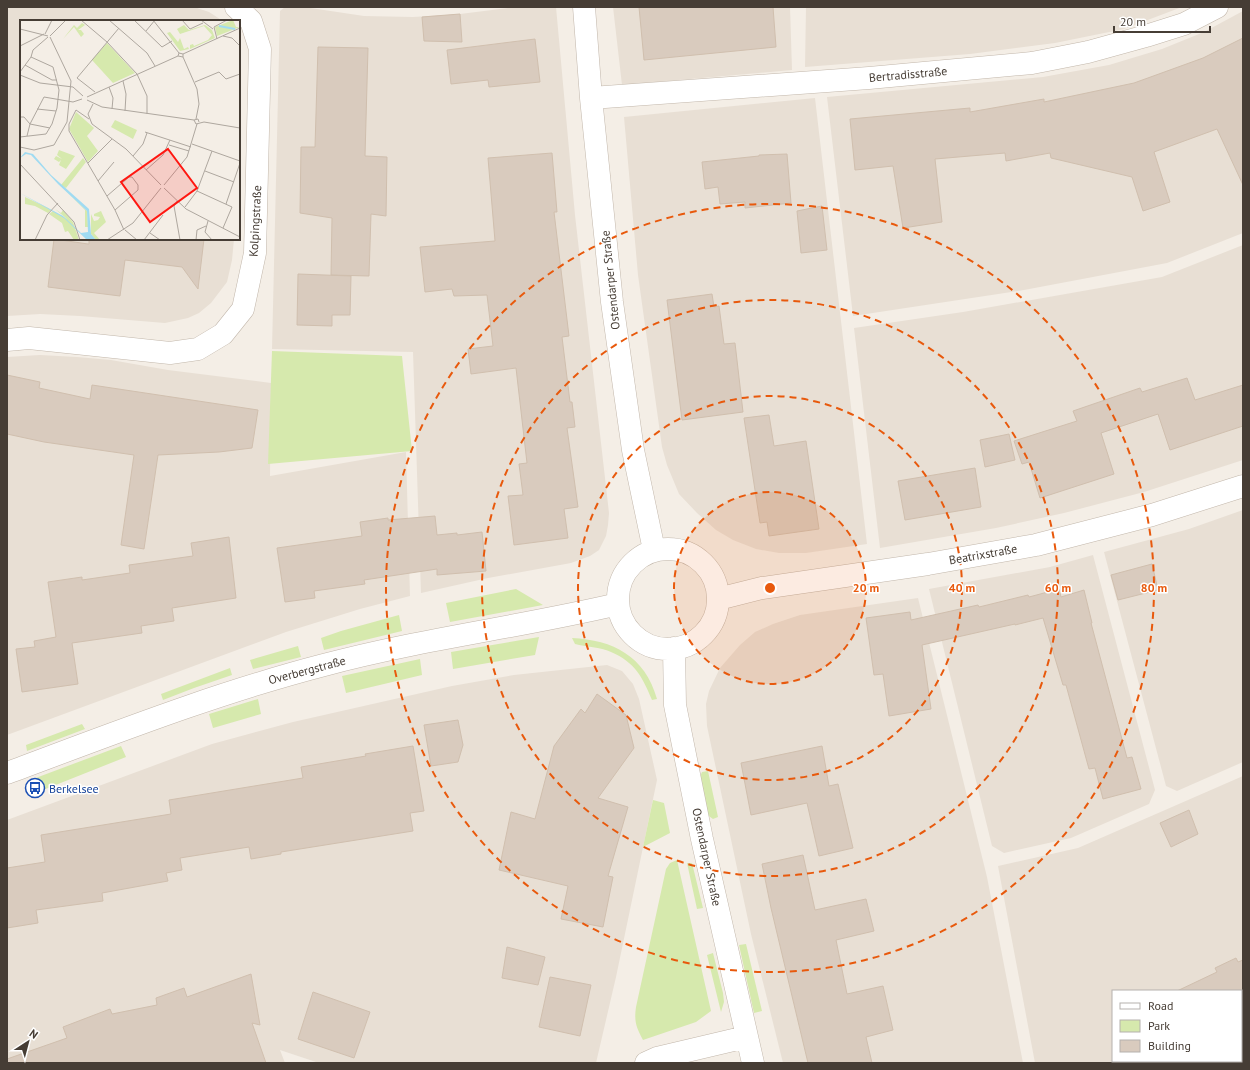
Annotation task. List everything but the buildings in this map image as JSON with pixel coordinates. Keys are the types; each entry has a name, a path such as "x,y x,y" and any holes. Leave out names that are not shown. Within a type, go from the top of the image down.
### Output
{"street":[{"name":"Kolpingstraße","path":"7,340 29,338 170,353 198,349 217,338 223,334 243,309 255,254 260,49 251,20 236,7"},
{"name":"Ostendarper Straße","path":"584,7 591,98 612,302 633,450 654,550"},
{"name":"Bertradisstraße","path":"591,98 869,78 1032,63 1088,52 1146,36 1184,24 1217,7"},
{"name":"Beatrixstraße","path":"718,598 762,588 928,564 1036,545 1152,515 1243,486"},
{"path":"669,548 684,551 698,558 709,569 716,583 718,598 716,613 710,626 700,637 688,644 674,648 658,648 637,638 631,633 622,620 618,604 618,590 622,577 630,565 641,556 654,550 669,548"},
{"name":"Overbergstraße","path":"7,773 178,709 310,668 422,642 562,617 618,604"},
{"name":"Ostendarper Straße","path":"674,648 675,705 702,839 752,1063"},
{"path":"646,1063 658,1058 746,1037"}],"shaded area":[{"path":"7,7 194,7 209,12 221,20 20,20 20,240 234,240 232,260 227,282 211,303 199,313 188,318 165,323 40,314 7,316"},
{"path":"285,7 304,7 364,16 413,17 460,14 517,7 556,7 575,215 609,513 606,536 599,550 590,556 571,563 488,578 421,593 413,352 272,349 280,11"},
{"path":"613,7 790,7 792,70 622,85"},
{"path":"806,7 1182,7 1124,29 1055,43 970,54 805,67"},
{"path":"1243,11 1243,233 1167,263 1024,290 853,316 827,97 1043,77 1109,65 1162,49 1204,32"},
{"path":"815,98 867,544 806,553 779,553 756,549 733,540 716,530 679,494 667,465 662,447 638,275 624,117"},
{"path":"1243,245 1243,460 1144,492 1064,513 996,528 880,548 854,328 963,312 1162,277"},
{"path":"40,355 111,360 168,370 271,383 270,476 406,452 410,596 360,609 286,632 7,735 7,357"},
{"path":"1243,510 1243,762 1177,791 1166,786 1104,552 1189,529"},
{"path":"1093,555 1155,790 1149,804 1071,838 1004,853 992,846 929,589 1050,567"},
{"path":"918,598 987,877 1023,1063 783,1063 751,934 707,726 706,704 709,691 720,668 740,645 755,632 800,615"},
{"path":"607,665 622,671 633,684 639,699 657,780 616,977 596,1063 319,1063 280,1050 285,1063 7,1063 7,820 212,744 293,722 452,686 514,675"},
{"path":"1243,776 1243,1063 1035,1063 998,866 1078,848"}],"green space":[{"path":"272,351 402,356 412,451 268,464"},
{"path":"516,589 543,605 450,622 446,603"},
{"path":"399,615 402,631 324,650 321,638"},
{"path":"539,637 535,655 453,669 451,652"},
{"path":"572,638 601,642 625,653 636,661 644,672 652,684 657,699 652,700 637,672 626,661 607,650 575,644"},
{"path":"298,646 301,657 253,669 250,660"},
{"path":"420,659 422,675 346,693 342,676"},
{"path":"230,668 232,675 163,700 161,694"},
{"path":"258,699 261,714 213,728 209,714"},
{"path":"82,724 85,729 27,751 26,745"},
{"path":"121,746 126,757 38,792 33,779"},
{"path":"708,771 718,817 713,819 706,814 699,779 702,772"},
{"path":"653,800 664,803 670,833 643,847"},
{"path":"677,860 711,1011 696,1022 643,1040 636,1024 636,1007 666,869 670,863"},
{"path":"687,863 692,863 703,908 697,909"},
{"path":"746,944 762,1011 754,1013 739,945"},
{"path":"713,953 723,993 724,1002 721,1012 707,955"}],"place":[{"name":"Berkelsee","path":"35,788"}]}
